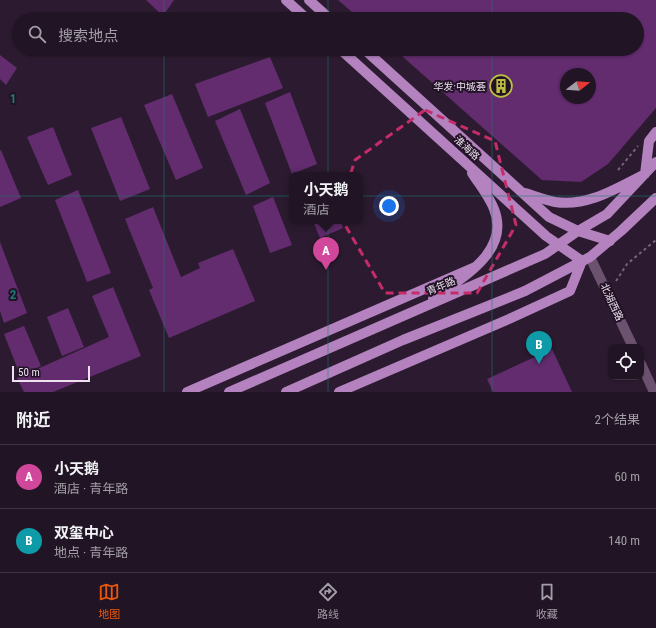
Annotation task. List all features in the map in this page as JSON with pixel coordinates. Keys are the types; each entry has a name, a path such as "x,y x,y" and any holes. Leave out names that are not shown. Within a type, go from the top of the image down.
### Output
{"main road":[{"path":"286,0 299,12"},
{"path":"310,0 323,12"},
{"name":"淮海路","path":"348,56 546,236 559,245 586,259"},
{"name":"淮海路","path":"372,56 549,217 578,231 610,241"},
{"path":"522,192 556,202 580,202 596,198 645,174 649,141 656,132"},
{"path":"418,309 475,268 490,252 495,240 498,226 494,208 465,162"},
{"name":"青年路","path":"229,392 546,254 578,231 607,214 656,162"},
{"path":"286,392 403,340 525,291 586,259 610,241 656,198"},
{"path":"643,211 656,204"},
{"path":"339,392 509,319 570,290 586,259"},
{"path":"187,392 475,268"}],"street":[{"name":"北湖西路","path":"586,259 631,344"},
{"path":"644,370 654,392"}],"path":[{"path":"618,170 642,142"},
{"path":"616,281 627,264 656,240"}],"highlighted area":[{"path":"425,110 495,141 516,225 477,293 385,293 338,213 355,160"}],"building":[{"path":"146,0 174,0 166,12 159,12"},
{"name":"华发·中城荟","path":"338,0 656,0 656,108 608,164 581,182 542,180 402,56 644,56 644,12 352,12"},
{"path":"0,55 17,68 6,85 0,79"},
{"path":"270,57 283,88 208,117 195,84"},
{"path":"290,92 317,164 297,172 291,172 265,103"},
{"path":"172,94 203,168 176,180 144,105"},
{"path":"240,109 270,183 246,195 215,121"},
{"path":"121,117 150,189 120,201 91,128"},
{"path":"53,127 72,175 48,185 27,137"},
{"path":"1,150 21,198 0,207 0,151"},
{"path":"78,190 111,273 87,282 55,200"},
{"path":"273,197 292,245 270,253 253,206"},
{"path":"153,207 181,277 200,268 198,263 233,249 255,301 169,338 149,290 153,288 125,219"},
{"path":"314,224 342,224 343,228 320,238"},
{"path":"0,242 27,313 4,323 0,311"},
{"path":"113,287 141,356 53,392 24,392 17,378 109,337 92,296"},
{"path":"68,308 84,347 62,356 47,317"},
{"path":"24,326 41,366 20,375 4,334"},
{"path":"552,349 572,392 493,392 487,379"}],"place":[{"name":"华发·中城荟","path":"501,86"},
{"name":"小天鹅","path":"326,270"},
{"name":"双玺中心","path":"539,364"}]}
